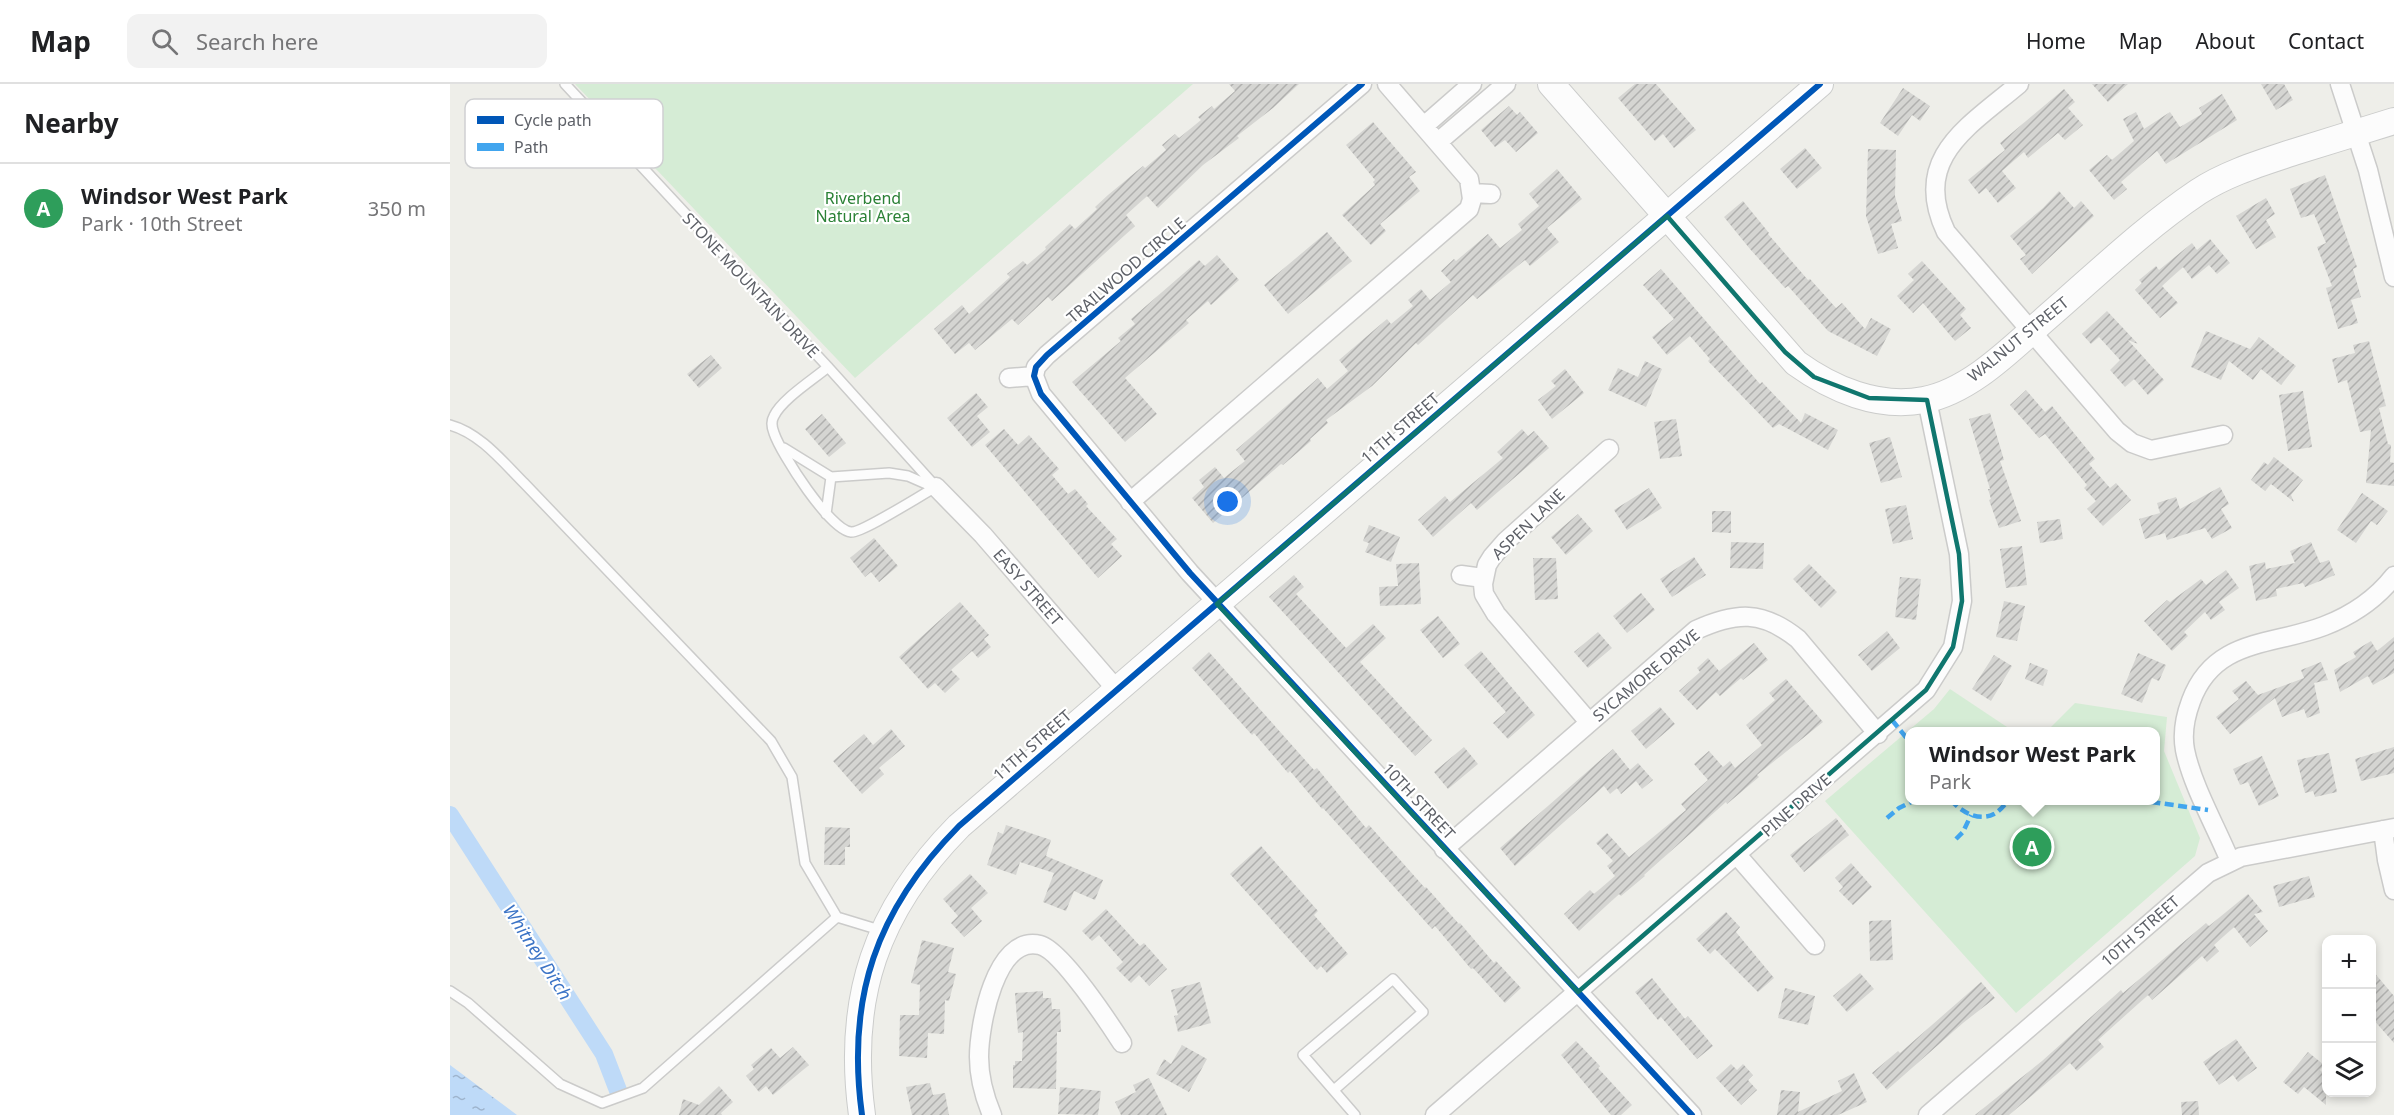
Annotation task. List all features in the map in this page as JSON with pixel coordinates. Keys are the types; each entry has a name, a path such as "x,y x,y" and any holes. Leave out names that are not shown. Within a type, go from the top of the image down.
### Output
{"street":[{"name":"TRAILWOOD CIRCLE","path":"1034,376 1036,367 1047,355 1362,84"},
{"path":"1009,378 1034,376 1041,394 1130,502 1469,209 1472,193 1469,179 1388,84"},
{"path":"1424,126 1472,84"},
{"path":"1438,142 1506,84"},
{"name":"WALNUT STREET","path":"1551,84 1785,352 1805,370 1837,388 1856,395 1902,401 1927,400 1972,378 2003,356 2157,222 2200,191 2247,168 2394,121"},
{"name":"11TH STREET","path":"883,931 914,877 934,851 958,826 1820,84"},
{"path":"2019,84 1961,133 1950,146 1935,178 1938,215 1946,232 2117,431 2132,443 2151,450 2223,435"},
{"path":"2340,84 2368,170 2394,277"},
{"path":"1472,193 1491,195"},
{"name":"PINE DRIVE","path":"1435,1115 1878,734 1926,690 1953,647 1962,601 1959,554 1927,400"},
{"name":"ASPEN LANE","path":"1589,722 1496,614 1484,594 1483,578 1487,565 1506,541 1609,449"},
{"name":"EASY STREET","path":"936,488 983,535 1117,690"},
{"name":"10TH STREET","path":"1130,502 1217,604 1692,1115"},
{"path":"1461,575 1483,578"},
{"path":"2230,861 2190,767 2185,748 2185,720 2194,693 2203,678 2227,656 2252,644 2303,633 2338,620 2364,604 2394,576"},
{"name":"SYCAMORE DRIVE","path":"1444,849 1696,630 1720,619 1744,615 1758,617 1774,623 1798,639 1878,734"},
{"path":"2389,829 2387,860 2394,890"},
{"name":"10TH STREET","path":"1928,1115 2190,888 2230,861 2389,829"},
{"path":"1737,855 1815,945"},
{"path":"862,1115 857,1065 860,1016 867,975 883,931"},
{"path":"992,1115 981,1083 980,1034 990,991 1004,965 1017,949 1034,944 1047,947 1090,995 1122,1043"}],"lane":[{"name":"STONE MOUNTAIN DRIVE","path":"564,84 578,99"},
{"name":"STONE MOUNTAIN DRIVE","path":"642,168 828,367 936,488"},
{"path":"828,367 781,406 774,415 772,423 773,433 780,445 826,514 843,530 859,531 936,488"},
{"path":"450,425 470,435 488,448 524,483 771,741 792,777 805,863 837,917 883,931"},
{"path":"780,445 810,466 831,477 889,473 908,476 936,488"},
{"path":"826,514 831,477"},
{"path":"450,991 468,1003 560,1084 602,1103 642,1088 837,917"},
{"path":"1334,1090 1423,1012 1393,979 1303,1055 1355,1115"}],"highlighted area":[{"path":"1667,216 1785,352 1814,377 1869,398 1927,400 1959,554 1962,601 1953,647 1926,690 1578,992 1217,604"}],"green space":[{"name":"Riverbend Natural Area","path":"575,84 1193,84 855,378 655,168 663,168 663,99 589,99"},
{"path":"1950,689 2007,727 1913,727 1934,709"},
{"path":"2075,703 2167,717 2164,751 2200,838 2195,856 2016,1013 1825,801 1905,733 1905,805 2160,805 2160,727 2051,727"}],"water":[{"path":"450,1065 517,1115 450,1115"}],"building":[{"path":"1229,84 1299,84 1237,136 1239,138 1203,165 1158,208 1147,196 1126,215 1135,226 1052,301 1048,297 1018,325 1012,319 975,350 969,343 955,354 934,329 962,305 969,314 1010,277 1007,274 1023,261 1027,265 1070,224 1075,229 1097,209 1095,207 1108,195 1166,150 1162,145 1175,134 1179,138 1201,120 1198,117 1212,106 1214,109 1235,91"},
{"path":"1635,84 1656,84 1696,130 1674,148 1663,134 1655,141 1618,98"},
{"path":"2092,84 2128,84 2108,102"},
{"path":"2261,84 2284,84 2293,100 2276,110"},
{"path":"1903,88 1930,106 1920,121 1912,115 1898,136 1880,123"},
{"path":"2064,89 2075,102 2068,108 2083,125 2065,140 2058,133 2028,158 2024,152 2002,171 2016,188 1998,203 1986,188 1979,194 1968,180 2005,150 2000,143"},
{"path":"2222,94 2237,120 2166,164 2157,151 2121,182 2127,189 2114,200 2089,170 2107,155 2112,160 2134,141 2123,119 2136,112 2144,129 2170,112 2180,127 2202,114 2199,108"},
{"path":"1509,106 1517,115 1520,112 1538,133 1516,152 1505,140 1495,147 1481,130"},
{"path":"1373,122 1416,172 1409,177 1420,191 1380,224 1386,231 1371,245 1342,215 1375,185 1373,182 1375,180 1346,145"},
{"path":"1805,148 1822,168 1797,189 1780,169"},
{"path":"1868,149 1896,150 1895,196 1902,221 1891,224 1898,248 1878,254 1866,216"},
{"path":"1557,169 1582,199 1547,228 1559,242 1530,266 1525,260 1477,299 1473,295 1418,345 1416,343 1372,386 1326,420 1328,423 1310,439 1311,441 1213,523 1192,498 1204,487 1199,480 1215,467 1224,478 1245,461 1236,450 1318,378 1327,389 1348,371 1339,360 1387,319 1391,324 1413,306 1408,300 1421,289 1430,300 1451,282 1441,271 1454,259 1456,261 1488,234 1500,248 1522,230 1518,224 1539,206 1529,194"},
{"path":"2325,175 2357,267 2353,269 2361,297 2351,300 2358,323 2338,329 2326,288 2332,286 2317,247 2326,243 2314,214 2301,218 2290,189"},
{"path":"2059,191 2074,208 2081,201 2094,216 2032,274 2020,259 2026,255 2010,236"},
{"path":"2266,198 2275,214 2266,220 2276,237 2256,249 2236,216"},
{"path":"1743,201 1768,234 1836,308 1842,303 1865,329 1871,318 1891,329 1877,356 1828,331 1788,286 1785,288 1750,249 1724,217"},
{"path":"1327,232 1352,261 1288,314 1264,285"},
{"path":"2210,239 2230,263 2217,274 2209,265 2192,279 2183,267 2162,286 2178,303 2160,318 2135,290 2142,283 2139,280 2156,266 2159,270 2192,243 2197,250"},
{"path":"1217,255 1239,280 1211,305 1208,301 1186,320 1189,323 1125,378 1157,414 1125,442 1072,382 1121,341 1118,338 1135,324 1131,319 1199,260 1205,266"},
{"path":"1922,261 1966,309 1960,315 1971,328 1955,341 1923,303 1913,313 1897,296 1914,280 1908,274"},
{"path":"1661,269 1760,384 1762,382 1801,423 1805,413 1838,430 1828,450 1779,424 1773,428 1708,361 1710,359 1690,336 1667,355 1652,337 1674,319 1643,285"},
{"path":"2107,311 2138,344 2128,340 2164,380 2148,395 2134,379 2125,387 2110,370 2120,360 2099,337 2091,344 2082,334"},
{"path":"2206,331 2250,349 2259,337 2296,366 2281,385 2261,369 2253,380 2229,361 2221,380 2191,367"},
{"path":"2369,341 2386,406 2379,408 2388,444 2391,445 2390,462 2394,463 2394,486 2366,483 2371,430 2360,432 2347,380 2338,383 2332,359 2355,353 2353,345"},
{"path":"711,355 722,368 699,388 687,374"},
{"path":"1645,361 1662,369 1646,407 1608,390 1618,368 1638,377"},
{"path":"1565,369 1584,393 1552,419 1538,400 1556,386 1551,381"},
{"path":"2026,390 2045,412 2052,406 2095,459 2089,464 2110,488 2116,483 2131,500 2103,526 2087,509 2096,501 2084,488 2087,485 2045,434 2039,438 2010,405"},
{"path":"2303,391 2312,447 2288,451 2279,395"},
{"path":"976,393 988,407 977,416 990,432 972,447 947,418"},
{"path":"1990,413 2004,460 2000,461 2021,521 1999,528 1989,500 1991,499 1988,489 1990,489 1969,419"},
{"path":"822,414 846,443 829,457 805,429"},
{"path":"1676,419 1682,456 1660,459 1654,422"},
{"path":"1004,429 1018,445 1029,435 1059,469 1052,475 1068,494 1075,489 1088,504 1086,506 1117,539 1111,544 1122,556 1098,578 985,445"},
{"path":"1522,429 1528,436 1534,431 1549,448 1477,510 1471,503 1433,537 1418,520 1445,496 1450,502 1503,458 1497,452"},
{"path":"1890,437 1902,477 1881,483 1869,443"},
{"path":"2274,457 2303,480 2291,495 2294,502 2271,484 2265,491 2251,480 2264,462 2268,465"},
{"path":"2220,487 2229,504 2221,509 2232,528 2212,539 2205,528 2167,540 2165,533 2145,539 2139,519 2160,513 2157,503 2176,497 2180,509"},
{"path":"1649,488 1662,508 1627,530 1614,510"},
{"path":"2362,493 2388,511 2377,525 2371,521 2356,543 2337,530"},
{"path":"1906,505 1913,539 1893,544 1885,509"},
{"path":"1712,511 1731,511 1731,533 1712,532"},
{"path":"1578,514 1593,531 1566,555 1551,537"},
{"path":"2060,519 2063,539 2040,543 2037,522"},
{"path":"1369,525 1400,537 1391,562 1365,552 1369,543 1363,541"},
{"path":"874,538 898,566 879,582 871,572 865,577 850,558"},
{"path":"1731,542 1764,543 1763,569 1730,568"},
{"path":"2311,542 2320,563 2329,560 2335,575 2305,587 2303,583 2276,589 2277,596 2256,601 2249,566 2265,562 2266,569 2295,563 2290,551"},
{"path":"2022,546 2027,585 2006,588 2000,549"},
{"path":"1694,557 1706,575 1672,597 1660,579"},
{"path":"1533,558 1556,558 1558,599 1535,600"},
{"path":"1419,563 1421,604 1380,606 1379,587 1398,586 1396,564"},
{"path":"1809,564 1837,592 1821,608 1793,579"},
{"path":"2226,570 2239,588 2219,602 2225,610 2211,620 2205,612 2184,632 2188,636 2172,651 2144,621 2167,600 2170,602 2201,579 2206,585"},
{"path":"1294,575 1304,587 1296,594 1346,648 1373,624 1386,638 1360,662 1432,740 1415,756 1269,597"},
{"path":"1900,577 1921,579 1916,620 1895,617"},
{"path":"1641,593 1655,610 1627,633 1613,616"},
{"path":"2004,601 2025,606 2017,641 1996,637"},
{"path":"960,602 989,635 984,639 991,647 978,658 972,651 951,670 960,679 945,693 935,683 928,689 899,657"},
{"path":"1438,616 1460,644 1443,658 1420,630"},
{"path":"1887,631 1900,648 1872,671 1858,655"},
{"path":"1598,632 1612,648 1588,668 1574,652"},
{"path":"2394,637 2394,673 2373,685 2368,676 2340,692 2334,670 2356,657 2353,652 2371,641 2377,651"},
{"path":"1754,643 1768,660 1720,696 1716,692 1697,710 1679,691 1700,672 1697,668 1708,658 1719,671"},
{"path":"1481,651 1535,715 1508,739 1493,723 1506,712 1464,665"},
{"path":"1209,652 1314,770 1317,768 1366,828 1369,825 1494,963 1496,961 1521,988 1505,1003 1473,968 1471,969 1435,926 1432,929 1290,771 1288,773 1254,733 1252,735 1192,668"},
{"path":"2138,653 2166,665 2159,681 2152,678 2142,703 2121,694"},
{"path":"1994,655 2012,666 1991,701 1972,689"},
{"path":"2321,662 2328,680 2314,683 2320,713 2307,718 2304,709 2282,717 2275,698 2230,734 2216,717 2239,699 2232,691 2246,681 2258,695 2304,678 2301,670"},
{"path":"2030,663 2048,670 2043,686 2025,679"},
{"path":"1786,679 1823,722 1757,775 1759,777 1727,804 1726,802 1645,876 1621,896 1619,894 1579,931 1564,914 1590,890 1594,894 1615,876 1607,866 1613,861 1596,843 1607,833 1629,857 1686,810 1681,804 1708,780 1694,764 1709,751 1723,767 1730,761 1735,768 1762,745 1746,725 1775,700 1769,693"},
{"path":"1660,707 1675,724 1646,749 1631,731"},
{"path":"891,729 905,746 879,768 884,774 862,794 833,761 864,734 873,745"},
{"path":"1464,747 1478,764 1448,789 1434,772"},
{"path":"2394,747 2394,773 2361,781 2355,759"},
{"path":"1613,749 1630,770 1638,763 1653,780 1642,789 1636,781 1621,794 1617,788 1610,794 1604,786 1515,866 1500,848"},
{"path":"2329,753 2337,792 2315,797 2313,791 2305,793 2297,760"},
{"path":"2262,756 2279,796 2259,806 2248,782 2240,785 2233,769"},
{"path":"1836,818 1849,835 1804,872 1790,855"},
{"path":"1006,825 1051,840 1046,856 1103,880 1095,900 1074,891 1066,911 1043,902 1054,873 1020,862 1016,875 987,865 998,832 1003,834"},
{"path":"825,827 850,828 850,847 845,847 845,865 824,865"},
{"path":"1261,846 1318,911 1314,915 1348,954 1327,973 1321,966 1317,970 1230,874"},
{"path":"1851,863 1872,887 1853,905 1839,891 1843,887 1835,878"},
{"path":"970,874 988,893 971,908 982,921 964,937 951,923 958,916 943,899"},
{"path":"2309,876 2315,897 2279,907 2273,886"},
{"path":"2248,894 2263,912 2254,914 2268,931 2250,947 2234,927 2214,945 2219,951 2207,962 2202,956 2152,1000 2148,995 2098,1040 2104,1047 2077,1071 2070,1063 2009,1115 1975,1115 2042,1061 2121,990 2123,993 2206,923 2209,926"},
{"path":"1106,909 1140,946 1144,943 1167,969 1149,986 1139,975 1131,983 1116,968 1123,962 1099,935 1092,941 1082,931"},
{"path":"1726,912 1740,927 1736,932 1774,978 1758,992 1715,949 1710,954 1696,939"},
{"path":"1891,920 1893,960 1870,961 1869,921"},
{"path":"922,940 954,948 948,972 956,974 949,1001 945,1000 944,1034 928,1033 927,1058 899,1056 900,1015 919,1015 920,985 911,983"},
{"path":"1860,973 1874,989 1847,1012 1833,996"},
{"path":"2376,975 2394,996 2394,1043 2376,1023"},
{"path":"1652,978 1685,1019 1688,1016 1713,1046 1697,1059 1661,1017 1658,1020 1635,992"},
{"path":"1200,982 1211,1023 1178,1032 1174,1016 1178,1015 1171,990"},
{"path":"1981,982 1995,998 1887,1090 1872,1073 1898,1051 1900,1053"},
{"path":"1785,988 1815,996 1808,1025 1778,1018"},
{"path":"1043,991 1043,998 1051,998 1052,1009 1060,1009 1061,1032 1057,1032 1056,1089 1013,1088 1013,1065 1015,1061 1022,1061 1023,1032 1018,1033 1015,993"},
{"path":"2236,1039 2257,1068 2238,1082 2233,1075 2219,1085 2203,1062"},
{"path":"1576,1041 1632,1105 1621,1115 1611,1115 1561,1055"},
{"path":"1182,1045 1207,1059 1189,1092 1156,1074 1164,1059 1171,1064"},
{"path":"793,1047 809,1065 773,1095 766,1086 759,1092 746,1076 754,1069 751,1065 771,1048 780,1058"},
{"path":"2308,1052 2322,1063 2320,1070 2322,1072 2322,1097 2326,1097 2326,1105 2304,1087 2298,1094 2283,1082"},
{"path":"1731,1064 1737,1070 1743,1064 1753,1075 1748,1080 1757,1090 1741,1105 1716,1078"},
{"path":"1854,1073 1867,1102 1838,1115 1777,1115 1781,1090 1800,1092 1798,1112 1842,1091 1838,1081"},
{"path":"1149,1078 1167,1115 1121,1115 1115,1102 1136,1092 1133,1085"},
{"path":"930,1083 933,1095 945,1093 949,1115 912,1115 906,1087"},
{"path":"719,1086 733,1102 721,1113 722,1115 679,1115 683,1099 699,1105"},
{"path":"1060,1087 1101,1091 1098,1115 1058,1114"},
{"path":"2198,1101 2199,1115 2182,1115 2181,1102"}],"waterway":[{"name":"Whitney Ditch","path":"450,815 604,1054 619,1093"}],"marked path":[{"path":"1892,720 1905,736"},
{"path":"2160,803 2208,810"},
{"path":"1887,818 1905,805"},
{"path":"1957,805 1965,812 1982,817 1996,813 2004,805"},
{"path":"1956,839 1963,832 1971,815"}],"cycle path":[{"path":"1362,84 1047,355 1036,367 1034,376 1041,394 1190,573 1692,1115"},
{"path":"862,1115 858,1072 859,1032 864,994 873,958 907,890 930,858 959,826 1820,84"}],"place":[{"name":"Windsor West Park","path":"2032,847"}]}
